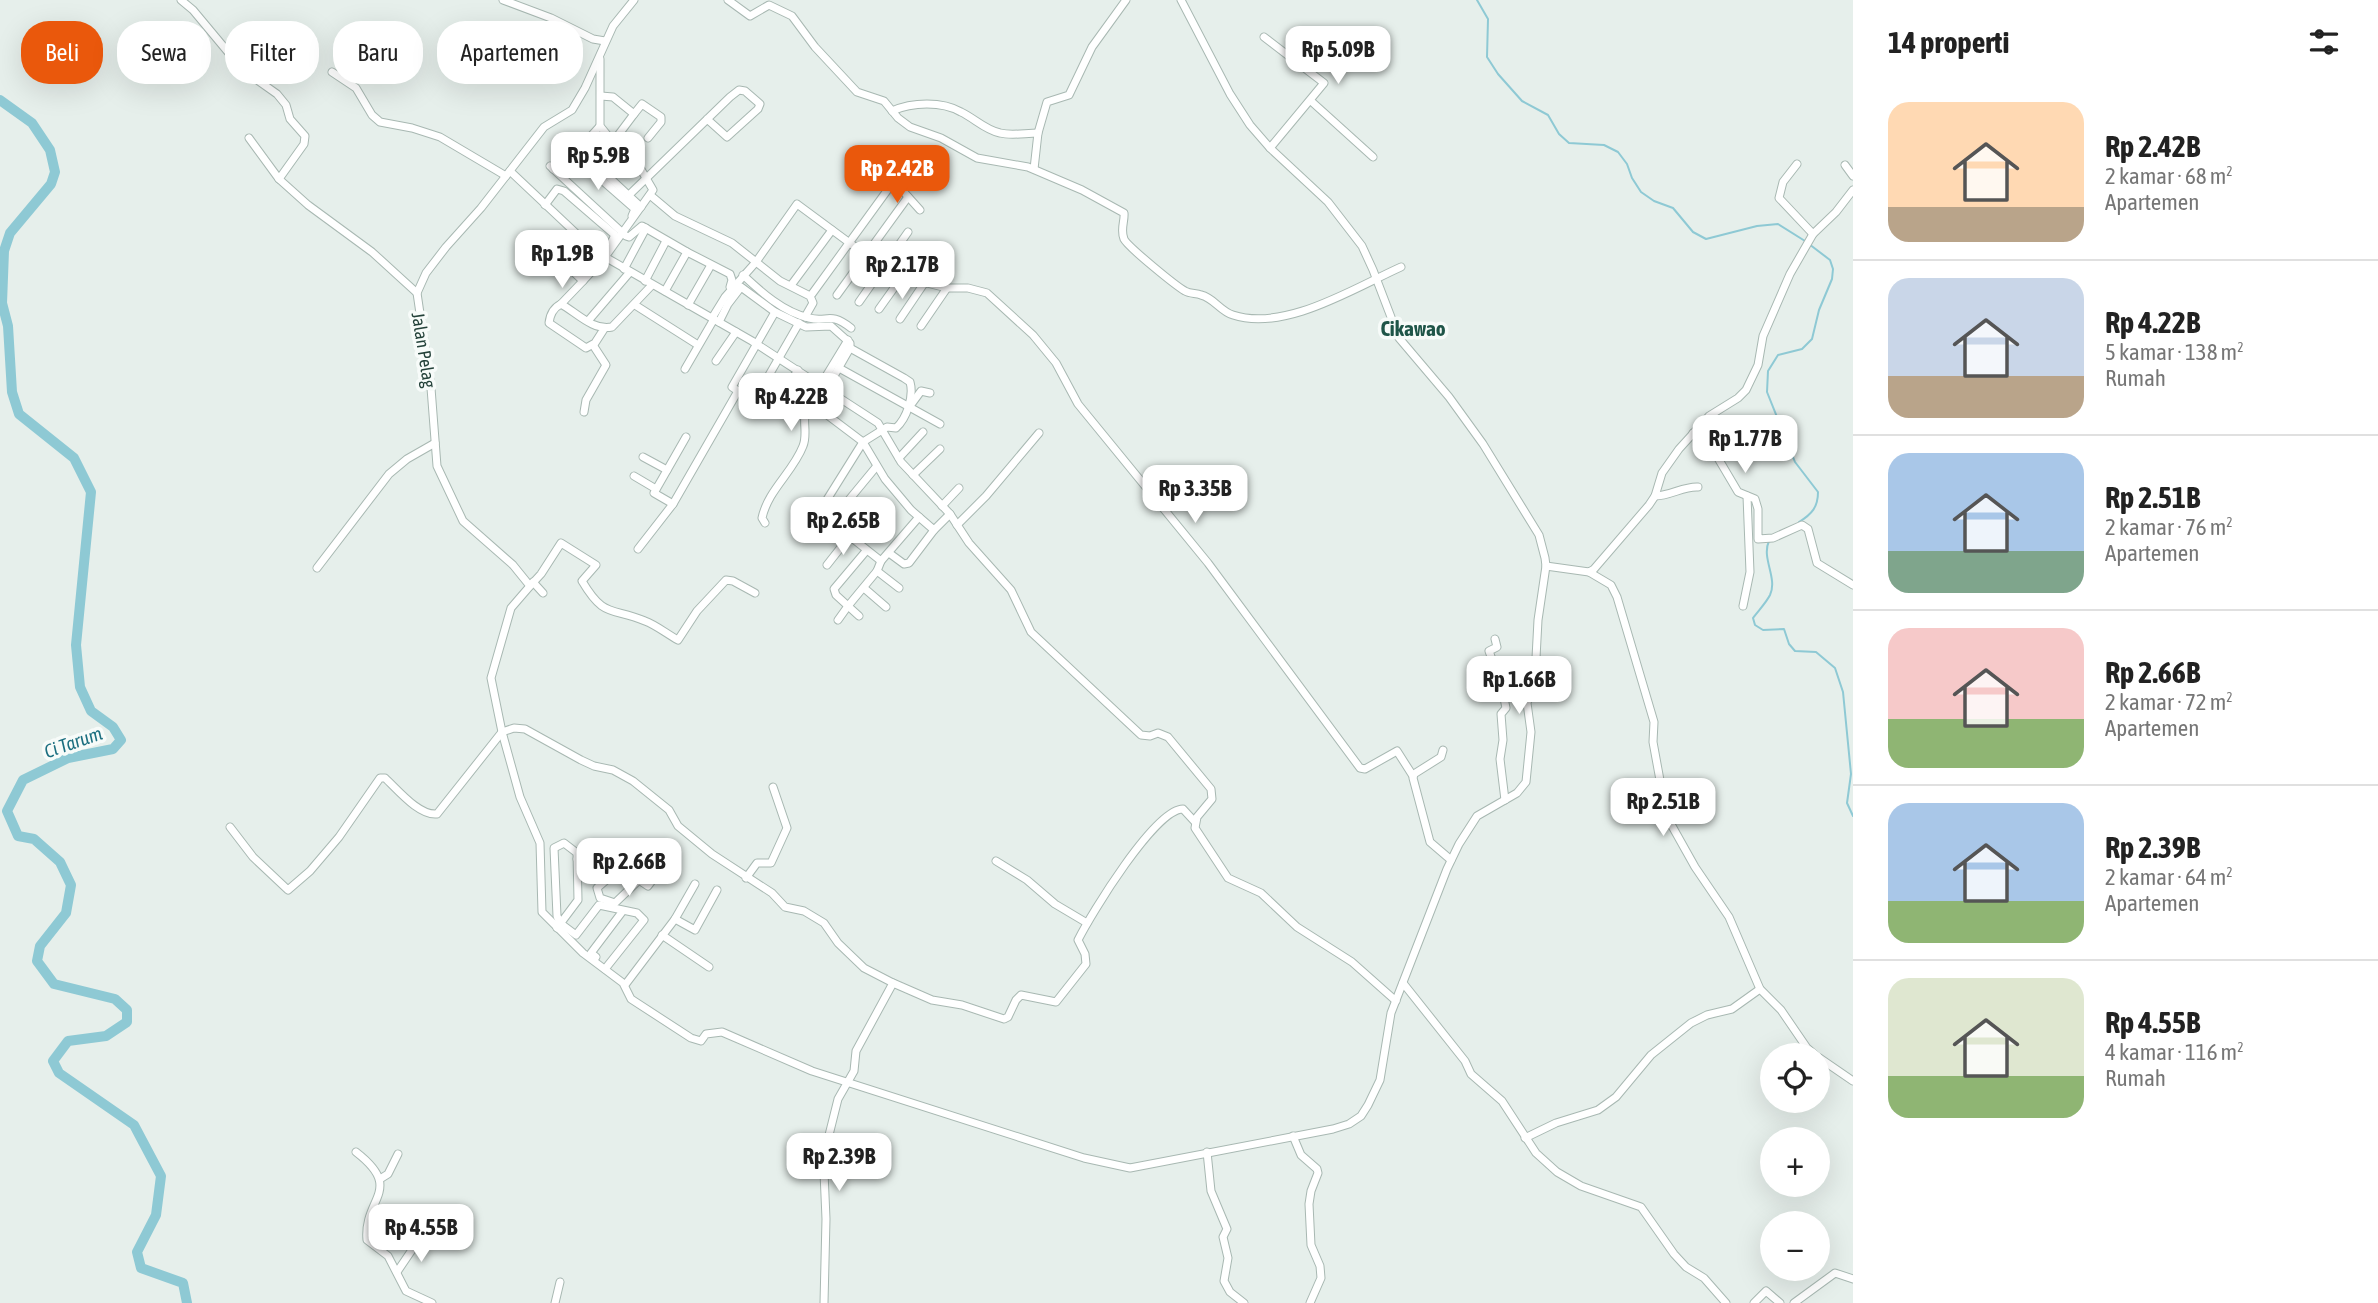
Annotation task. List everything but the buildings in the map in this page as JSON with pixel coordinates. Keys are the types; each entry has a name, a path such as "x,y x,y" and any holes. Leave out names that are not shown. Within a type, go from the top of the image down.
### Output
{"street":[{"path":"181,0 193,10 243,70 277,94 286,106 290,119 305,136 304,144 279,179"},
{"path":"503,0 551,18 593,40 605,41"},
{"name":"Jalan Pelag","path":"542,593 463,521 437,466 431,388 417,293 433,264 544,127 572,110 613,26 634,0"},
{"path":"728,0 750,16 769,5 791,15 815,47 857,92 884,101 910,127 941,138 969,155 1034,169 1082,190 1124,213 1123,235 1132,248 1184,291 1209,297 1233,315 1263,318 1296,312 1357,289 1401,267"},
{"path":"1034,169 1038,133 1047,102 1069,94 1092,47 1126,0"},
{"path":"755,593 726,580 698,611 678,640 646,621 598,605 582,581 596,566 562,544 541,575 511,608 491,673 502,732 520,797 540,844 542,912 625,985 631,999 691,1038 701,1041 706,1034 722,1032 780,1059 926,1109 956,1115 1084,1158 1124,1167 1173,1161 1340,1127 1361,1116 1380,1080 1391,1013 1451,860 1474,820 1485,810 1521,790 1528,777 1531,728 1527,704 1535,677 1538,620 1546,566 1539,535 1483,444 1449,397 1399,338 1362,246 1333,208 1270,148 1250,125 1230,94 1181,0"},
{"path":"1264,37 1324,83 1270,148"},
{"path":"601,55 600,126 582,146 581,151 641,207"},
{"path":"332,72 356,88 372,115 380,122 440,137 508,174 604,256 757,344 874,420 884,430 912,475 950,514 969,543 1011,590 1031,632 1141,735 1158,733 1168,737 1202,777 1213,796 1195,822"},
{"path":"629,195 646,177 707,119 739,90 745,91 760,104 756,111 727,137 707,119"},
{"path":"601,96 613,97 634,114"},
{"path":"1311,101 1373,157"},
{"path":"613,142 642,104 661,117 661,122 648,138"},
{"path":"892,111 914,104 948,107 961,111 987,128 1002,134 1038,133"},
{"path":"756,111 761,119"},
{"path":"600,126 639,166 653,190 622,231"},
{"path":"249,138 279,179 308,205 372,252 417,293"},
{"path":"666,240 648,283 635,305 617,324 604,329 593,345 586,348 549,323 552,311 604,256 622,231 633,215 635,209 576,156 569,153 552,168 622,231 629,237 640,227 646,229 725,271 732,277 715,320"},
{"path":"1797,164 1783,182 1779,198 1813,234"},
{"path":"1845,165 1853,177"},
{"path":"812,294 894,181 920,210"},
{"path":"545,205 557,189 564,191 615,235 604,256"},
{"path":"1589,572 1605,558 1655,496 1662,473 1693,433 1709,415 1738,398 1746,390 1758,365 1763,336 1774,309 1813,234 1853,190"},
{"path":"650,195 675,216 732,243 780,281 812,298 813,303 754,401 732,387 775,312"},
{"path":"837,295 908,197"},
{"path":"727,295 756,262 797,204 866,256 903,277 947,288 968,288 987,293 1033,335 1056,363 1084,413 1208,563 1360,768 1365,769 1397,751 1413,776 1431,845 1451,860"},
{"path":"588,321 627,270 646,229"},
{"path":"792,284 832,230"},
{"path":"859,302 908,232"},
{"path":"665,291 687,252"},
{"path":"879,309 919,253"},
{"path":"566,265 583,281"},
{"path":"688,304 711,265"},
{"path":"743,275 808,327 831,326 849,344 910,382 912,387 909,407"},
{"path":"900,319 925,282"},
{"path":"685,369 698,345 741,286 775,312 802,320 833,318 851,328"},
{"path":"921,326 947,288"},
{"path":"561,304 604,329"},
{"path":"635,305 698,345"},
{"path":"716,361 736,332"},
{"path":"765,523 762,514 803,445 804,416 810,402 839,368 849,344"},
{"path":"823,388 849,344"},
{"path":"584,412 586,400 606,365 593,345"},
{"path":"839,368 940,424"},
{"path":"774,408 798,370"},
{"path":"881,561 825,518 823,506 863,442 887,427 898,427 919,392 924,390 930,393"},
{"path":"638,549 673,504 738,391"},
{"path":"810,402 863,442 876,467 919,517 934,530"},
{"path":"899,458 923,432"},
{"path":"957,526 1039,433"},
{"path":"1693,433 1712,448 1738,492 1755,499 1756,537 1760,540 1773,538 1802,525 1808,530 1817,563 1853,585"},
{"path":"673,504 654,493 687,437"},
{"path":"317,568 389,474 407,459 435,443"},
{"path":"912,475 940,449"},
{"path":"643,457 667,470"},
{"path":"843,506 876,467"},
{"path":"634,476 656,489"},
{"path":"1655,496 1698,487"},
{"path":"942,506 959,488"},
{"path":"1743,606 1750,572 1747,496"},
{"path":"889,553 904,564 909,564 934,530 950,514"},
{"path":"838,620 877,571 881,561 919,517"},
{"path":"827,565 849,537"},
{"path":"859,616 834,591 866,551"},
{"path":"1546,566 1589,572 1611,585 1617,597 1654,722 1653,742 1664,802 1672,826 1695,867 1729,917 1760,989 1781,1010 1803,1043"},
{"path":"877,571 899,588"},
{"path":"864,588 886,607"},
{"path":"1495,639 1497,646 1489,651 1506,708 1501,714 1503,740 1500,759 1505,800"},
{"path":"230,827 253,857 288,890 310,871 339,837 380,778 385,778 423,811 431,815 437,814 502,732 524,729 594,766 619,773 669,810 681,829 720,860 772,893 785,907 804,911 824,923 838,943 864,968 932,1000 962,1005 1006,1019 1021,995 1054,1002 1062,998 1087,961 1078,940 1118,872 1158,826 1181,808 1195,822 1196,830 1228,878 1261,893 1297,927 1352,962 1396,1001"},
{"path":"1413,776 1441,757 1443,750"},
{"path":"746,878 757,863 771,864 787,828 773,787"},
{"path":"559,925 578,900 577,853 564,843 554,848 559,925 576,935 599,905 622,912 637,913 645,920 606,968"},
{"path":"577,859 595,861 613,843 639,880 648,886 663,867 648,856"},
{"path":"996,861 1027,880 1055,904 1087,923"},
{"path":"627,862 597,888 600,898 615,903 639,880"},
{"path":"625,985 675,919 695,884"},
{"path":"675,919 695,930 717,890"},
{"path":"606,968 591,953 622,912"},
{"path":"662,935 709,967"},
{"path":"824,1303 825,1157 838,1099 855,1067 856,1051 893,983"},
{"path":"1403,983 1465,1061 1471,1074 1502,1101 1536,1153 1566,1178 1581,1186 1641,1207 1674,1254 1686,1267 1709,1283 1726,1303"},
{"path":"1525,1138 1556,1123 1598,1110 1615,1097 1651,1055 1691,1023 1707,1015 1732,1009 1760,989"},
{"path":"1830,1065 1853,1081"},
{"path":"1293,1136 1299,1153 1318,1173 1309,1203 1311,1245 1320,1266 1321,1278 1310,1303"},
{"path":"356,1152 380,1179"},
{"path":"1207,1152 1211,1191 1227,1229 1223,1237 1228,1258 1224,1282 1230,1292 1244,1303"},
{"path":"398,1154 388,1174 380,1179 366,1238 388,1256 407,1292 432,1303"},
{"path":"397,1272 420,1237"},
{"path":"1794,1303 1835,1273 1853,1279"},
{"path":"555,1303 560,1282"},
{"path":"1754,1303 1766,1291 1780,1303"}],"waterway":[{"path":"1477,0 1488,19 1487,57 1522,101 1548,115 1559,134 1569,143 1604,145 1618,152 1641,192 1654,201 1673,208 1693,232 1706,239 1757,226 1778,224 1805,241"},
{"name":"Ci Tarum","path":"0,100 32,123 50,150 55,172 51,184 10,233 4,251 2,303 8,326 12,392 19,414 74,458 91,492 76,645 80,687 91,711 113,727 121,740 113,749 68,758 23,780 7,811 18,836 34,839 60,862 71,885 66,913 40,946 37,961 54,984 115,999 127,1010 127,1022 106,1036 68,1041 53,1061 59,1073 134,1125 161,1176 156,1215 137,1252 141,1268 183,1283 187,1303"},
{"path":"1799,522 1813,510 1818,492 1795,462 1767,392 1768,371 1778,355 1802,349 1812,339 1819,310 1832,279 1830,260 1809,244"},
{"path":"1769,541 1767,554 1772,588 1753,618 1755,625 1763,630 1784,629 1789,644 1795,651 1816,652 1835,668 1843,692 1851,774 1847,803 1853,816"}],"district":[{"name":"Cikawao","path":"1413,328"}]}
